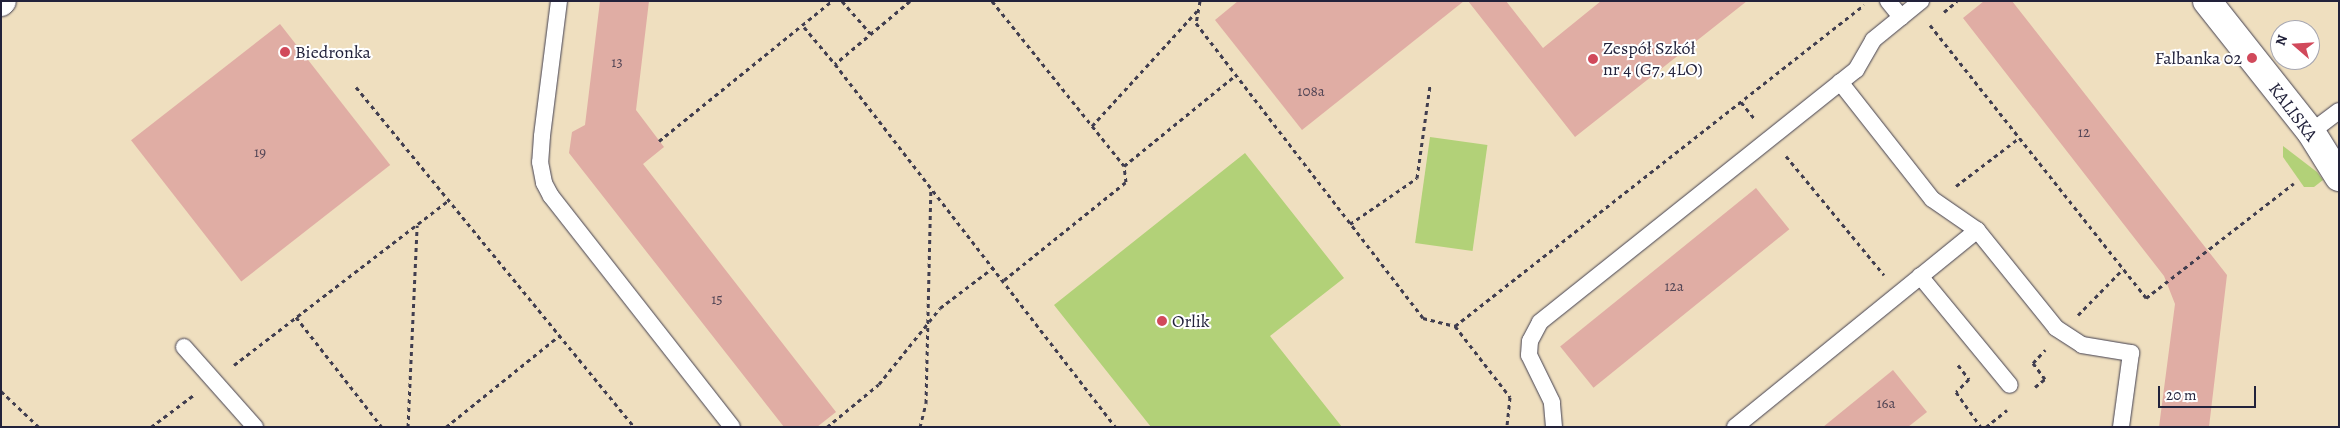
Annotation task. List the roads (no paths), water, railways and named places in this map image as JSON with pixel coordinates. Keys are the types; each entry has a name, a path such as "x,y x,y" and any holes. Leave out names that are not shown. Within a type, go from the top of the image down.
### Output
{"street":[{"name":"KALISKA","path":"2207,1 2311,132 2339,177"}],"lane":[{"path":"560,1 542,136 540,162 544,183 551,196 732,427"},
{"path":"1888,1 1901,17"},
{"path":"1554,427 1552,402 1529,355 1535,328 1856,70 1873,40 1921,1"},
{"path":"1840,82 1935,202 1977,230 2056,328 2082,345 2131,353 2121,427"},
{"path":"2311,132 2339,112"},
{"path":"1735,427 1977,230"},
{"path":"1920,276 2010,385"},
{"path":"184,347 212,381 255,427"}],"place":[{"name":"Biedronka","path":"285,52"},
{"name":"Falbanka 02","path":"2252,58"},
{"name":"Zespół Szkół nr 4 (G7, 4LO)","path":"1593,59"},
{"name":"Orlik","path":"1162,321"}]}
